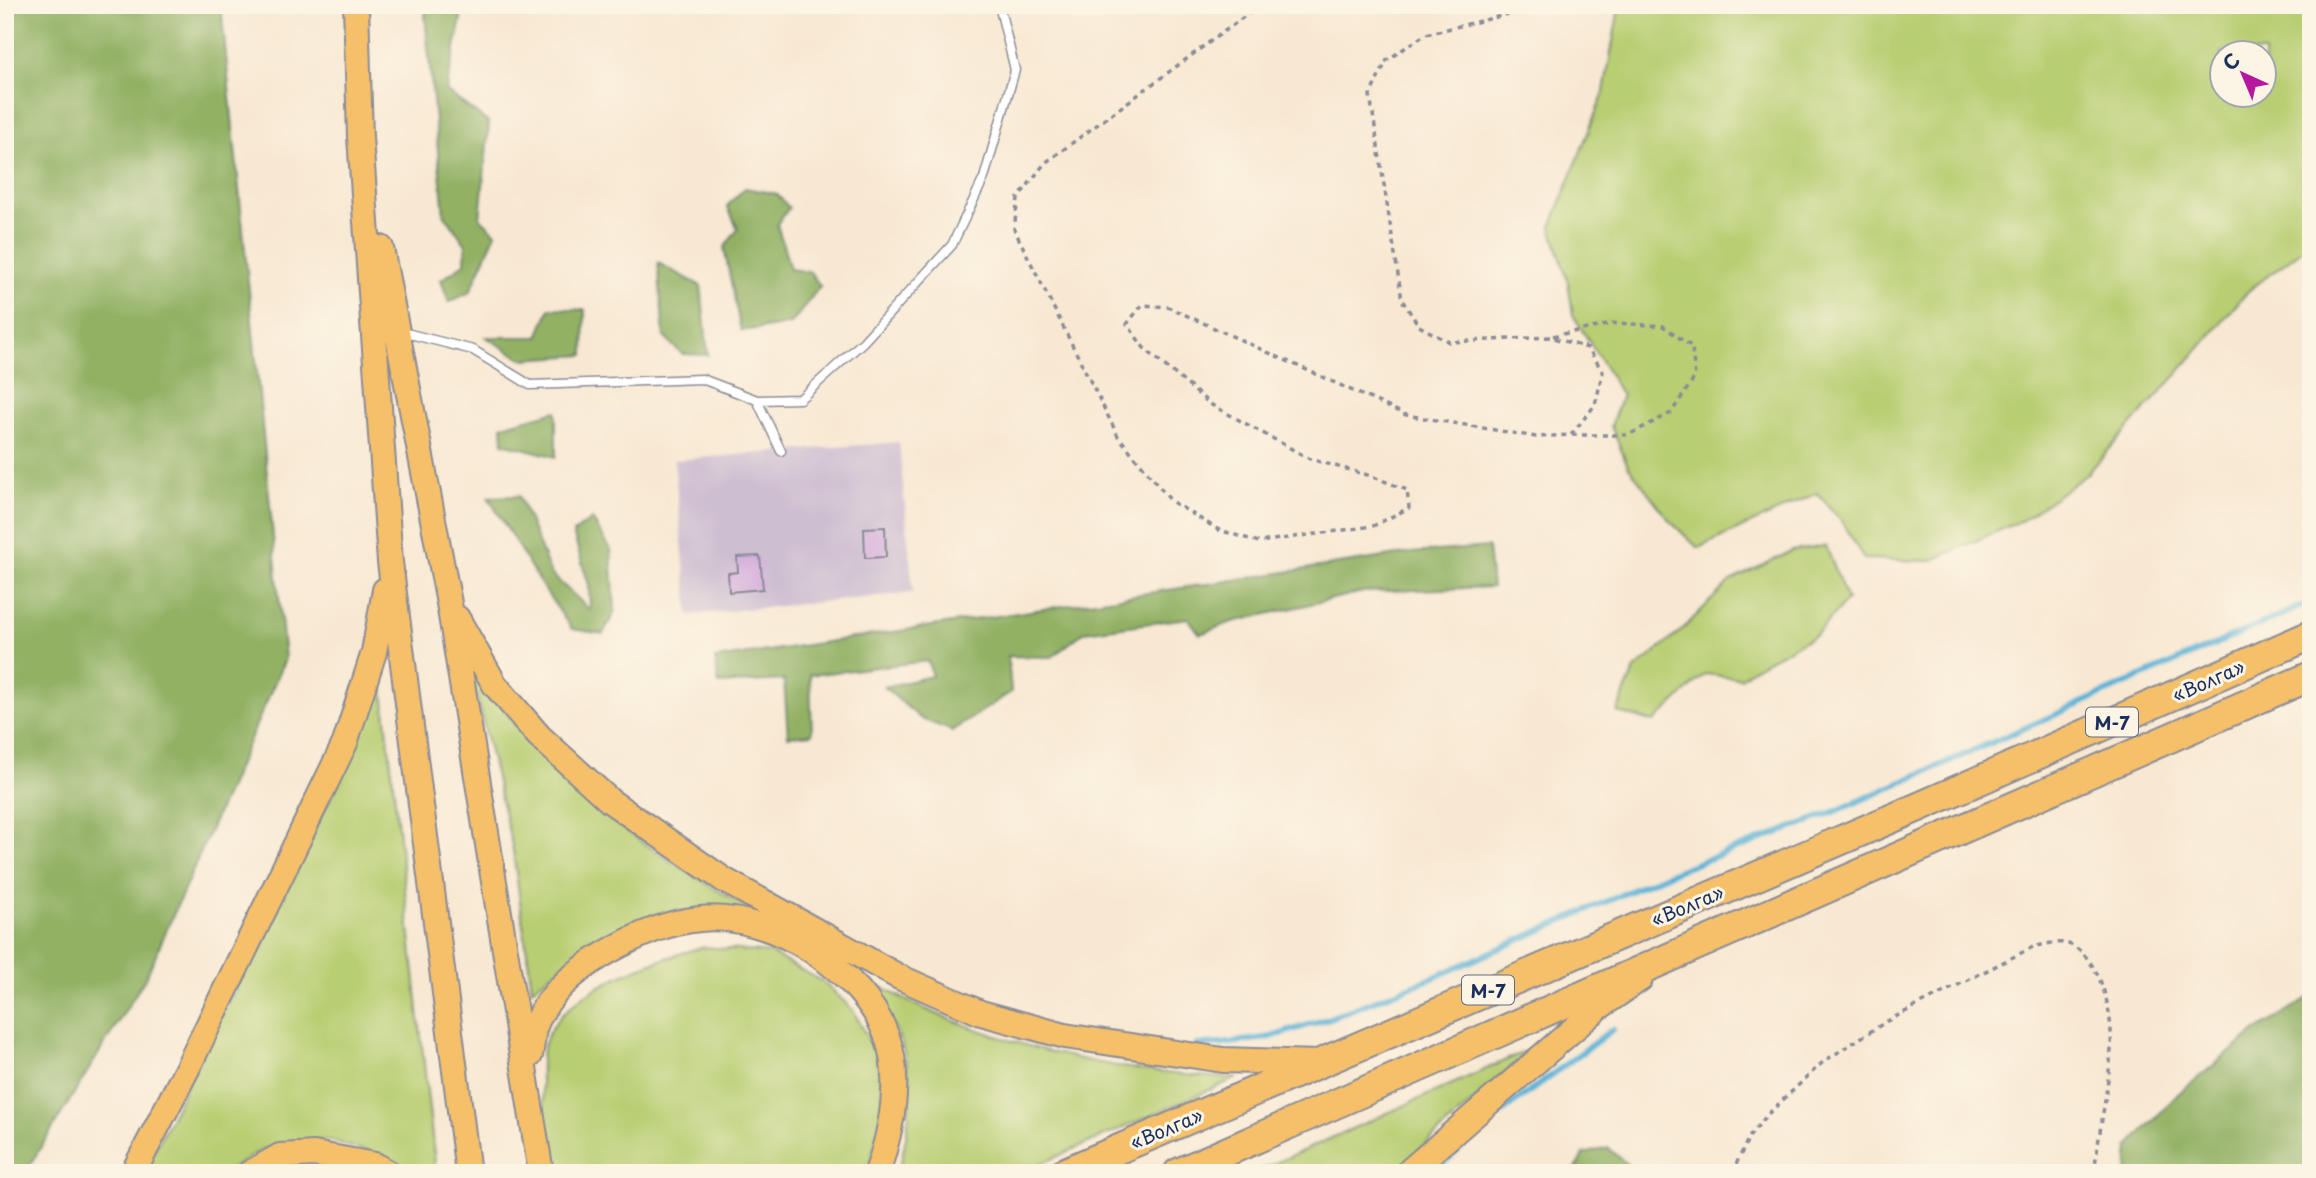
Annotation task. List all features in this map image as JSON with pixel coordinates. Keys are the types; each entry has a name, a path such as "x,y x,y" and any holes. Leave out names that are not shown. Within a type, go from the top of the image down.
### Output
{"highway":[{"name":"«Волга»","path":"1063,1173 2311,635"},
{"name":"«Волга»","path":"1178,1173 2311,676"}],"main road":[{"path":"356,5 360,137 390,562 468,1173"},
{"path":"360,137 449,604 541,1173"},
{"path":"133,1173 188,1067 345,743 374,652 390,562"},
{"path":"449,604 495,685 539,736 610,801 724,880 899,977 981,1013 1065,1036 1223,1060 1318,1063"},
{"path":"527,1077 534,1028 548,1002 566,981 591,961 626,941 667,924 702,918 735,920 788,936 837,967 867,999 887,1036 894,1069 892,1112 877,1173"},
{"path":"1407,1173 1598,1008 1676,955"},
{"path":"250,1173 281,1156 314,1154 375,1165 388,1173"}],"lane":[{"path":"397,331 473,350 530,385 702,379 757,400 800,399 863,342 952,245 984,178 1015,71 999,5"},
{"path":"757,400 781,451"}],"path":[{"path":"1260,5 1045,163 1018,198 1014,229 1118,436 1171,501 1219,530 1259,542 1373,526 1409,508 1407,490 1371,476 1310,459 1210,404 1144,348 1127,324 1142,305 1168,307 1406,415 1536,437 1628,435 1671,413 1695,377 1692,347 1663,326 1616,323 1550,337 1449,342 1419,326 1402,300 1370,95 1387,60 1426,34 1547,5"},
{"path":"1550,337 1588,348 1603,372 1595,405 1570,435"},
{"path":"1732,1173 1755,1129 1823,1062 1886,1021 2033,947 2053,942 2073,946 2095,969 2110,1016 2111,1048 2094,1173"}],"shaded area":[{"path":"899,442 913,593 689,615 674,460"}],"green space":[{"path":"5,5 221,5 285,659 146,977 25,1173 5,1173"},
{"path":"427,5 458,5 461,19 446,91 489,123 480,218 496,233 470,292 449,302 441,280 465,263 466,245 444,214 425,16"},
{"path":"1623,5 2311,5 2311,243 2248,291 2087,474 2023,520 1930,561 1864,559 1840,519 1817,493 1698,548 1670,521 1628,466 1611,426 1622,395 1573,315 1568,282 1551,227 1604,92 1619,8"},
{"path":"745,188 777,194 789,208 777,224 790,269 810,272 820,286 791,324 741,331 724,248 738,229 727,206"},
{"path":"658,263 701,286 708,355 682,354 664,337"},
{"path":"550,308 585,310 584,355 522,359 486,337 538,337"},
{"path":"556,411 556,457 503,443 502,426"},
{"path":"519,496 551,574 590,610 589,585 573,533 592,519 611,550 615,611 603,634 572,629 542,586 488,497"},
{"path":"1826,546 1847,600 1817,634 1754,668 1741,678 1705,674 1654,722 1617,712 1634,670 1682,630 1730,581 1792,551"},
{"path":"1488,547 1492,587 1363,592 1232,622 1200,634 1188,618 1084,632 1052,657 1008,656 1011,692 952,731 921,719 884,687 932,676 928,661 810,675 812,734 788,736 784,680 719,684 715,659 1411,553"},
{"path":"467,654 518,729 571,786 633,836 767,918 677,911 630,923 580,952 532,989 513,850"},
{"path":"381,673 436,1173 405,1173 377,1154 328,1140 263,1149 225,1173 143,1173 347,765"},
{"path":"703,947 770,953 825,983 853,1010 878,1057 884,1105 868,1173 555,1173 541,1074 544,1045 554,1025 569,1008 611,980 659,960"},
{"path":"866,979 916,1005 960,1023 1037,1048 1156,1072 1237,1078 1019,1173 898,1173 908,1123 908,1073 897,1032"},
{"path":"2311,996 2311,1173 2127,1173 2129,1146 2178,1094 2256,1031"},
{"path":"1531,1049 1394,1173 1253,1173"},
{"path":"1608,1148 1637,1173 1574,1173 1583,1154"}],"building":[{"path":"885,527 886,557 865,558 864,528"},
{"path":"760,556 763,589 729,592 728,573 738,572 737,557"}],"waterway":[{"path":"1197,1045 1271,1037 1327,1019 1430,979 1671,873 1834,812 2311,602"},
{"path":"1433,1173 1490,1121 1613,1029"}]}
